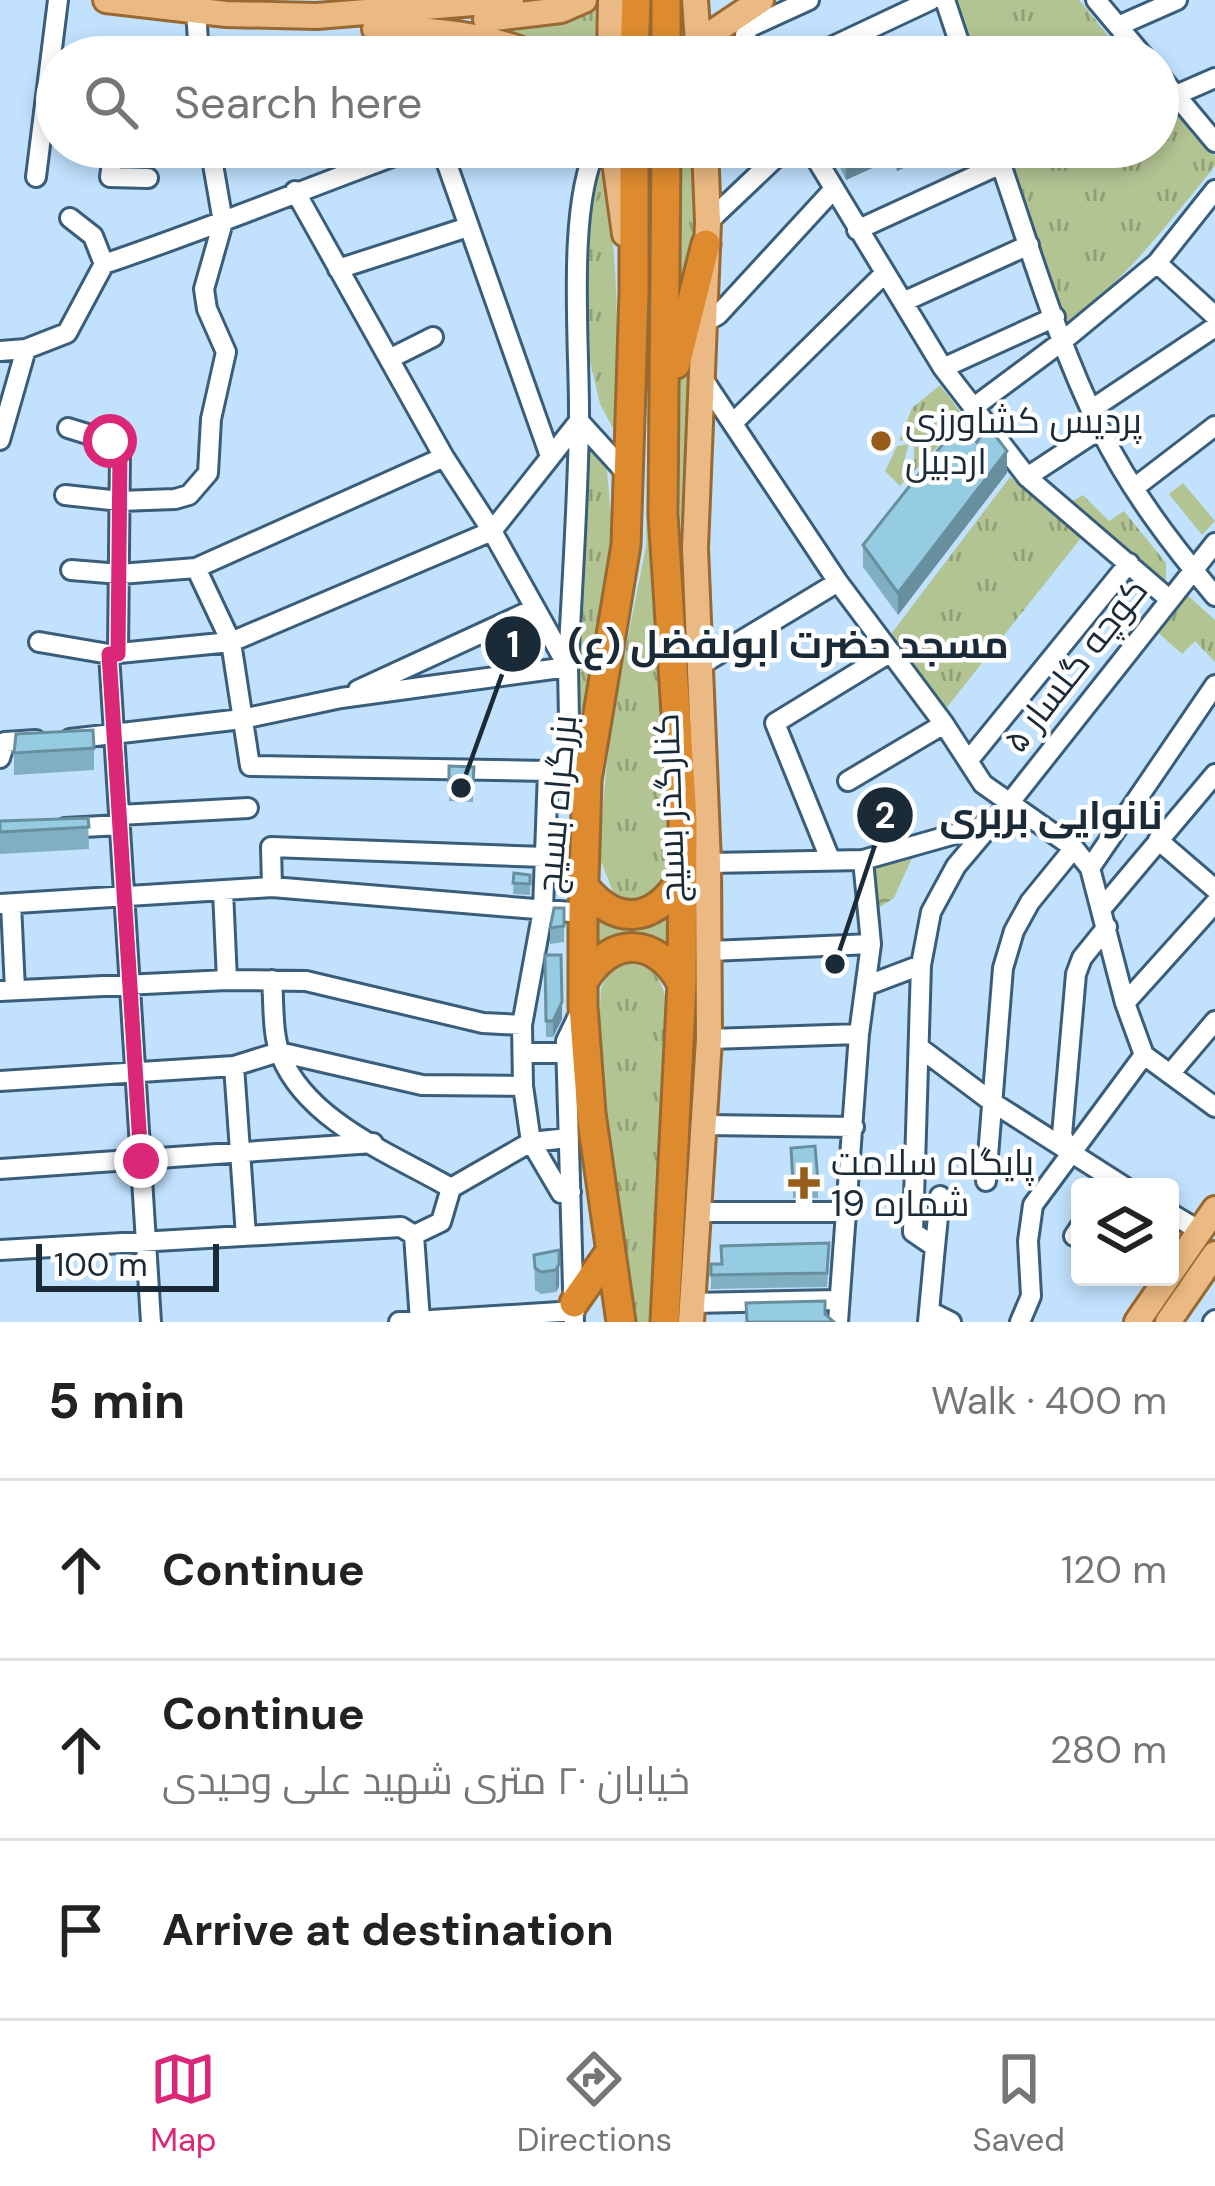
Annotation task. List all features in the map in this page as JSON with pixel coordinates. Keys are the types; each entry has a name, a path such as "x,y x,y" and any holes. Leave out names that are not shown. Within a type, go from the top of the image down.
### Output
{"highway":[{"path":"635,36 636,0"},
{"path":"665,0 665,36"},
{"name":"بزرگراه بسیج","path":"621,1322 567,970 583,899 579,776 626,545 634,168"},
{"path":"665,168 663,514 683,820 682,984 665,1322"},
{"path":"666,409 707,233"},
{"path":"583,899 633,914 661,904 680,881"},
{"path":"567,970 593,965 608,954 634,947 660,955 682,984"},
{"path":"574,1312 609,1253"}],"main road":[{"path":"106,0 226,14 381,13 511,0"},
{"path":"226,14 253,28 406,28 541,14 584,0"},
{"path":"610,36 611,0"},
{"path":"695,0 700,36"},
{"path":"713,36 761,0"},
{"path":"406,28 451,36"},
{"path":"616,168 634,293"},
{"name":"کنارگذر بسیج","path":"692,1312 710,1039 695,548 705,168"},
{"path":"1179,1261 1215,1209"},
{"path":"1168,1322 1215,1254"},
{"path":"1137,1322 1162,1286"}],"street":[{"path":"54,36 58,0"},
{"path":"747,36 745,32 809,0"},
{"path":"855,36 931,0"},
{"path":"945,0 957,36"},
{"path":"1096,0 1126,36"},
{"path":"1118,26 1177,0"},
{"path":"196,10 198,36"},
{"path":"406,28 408,36"},
{"path":"1179,94 1215,78"},
{"path":"1179,99 1215,142"},
{"path":"36,177 37,168"},
{"path":"111,168 110,177 148,178"},
{"path":"65,495 120,501 189,495 208,473 211,419 226,352 207,309 204,289 223,222 214,168"},
{"path":"0,368 26,349 67,333 104,264 360,168"},
{"path":"448,168 550,456"},
{"path":"196,568 231,642 250,766 548,771 579,776 568,667 579,421 580,202 587,168"},
{"path":"707,233 768,168"},
{"path":"820,168 943,368 1028,477 1169,599"},
{"path":"857,230 974,168"},
{"path":"1003,168 1100,429 1134,488 1215,596"},
{"path":"703,323 718,315 833,190"},
{"path":"974,407 1157,262 1215,190"},
{"path":"295,191 568,667"},
{"path":"70,218 90,232 104,264"},
{"path":"338,268 468,227"},
{"path":"903,302 1029,244"},
{"path":"1157,262 1215,316"},
{"path":"733,422 884,274"},
{"path":"943,368 1055,317"},
{"path":"1092,409 1215,327"},
{"path":"388,359 433,337"},
{"path":"0,351 26,349"},
{"path":"0,440 26,349"},
{"path":"701,376 838,582 988,789 1074,848 1090,868 1125,1003 1144,1054 1215,1107"},
{"path":"39,642 113,654 231,642 492,531 579,421"},
{"path":"579,421 628,476"},
{"path":"1134,488 1215,426"},
{"path":"68,428 110,441 120,452 114,736 151,1322"},
{"path":"1028,477 1100,429"},
{"path":"71,570 120,574 196,568 444,457"},
{"name":"کوچه گلسار ۵","path":"935,1247 913,1232 921,964 931,912 956,866 987,825 1215,544"},
{"path":"968,761 1129,562"},
{"path":"699,666 838,582"},
{"path":"341,698 534,609"},
{"path":"830,859 775,723 891,652"},
{"path":"414,664 410,681 423,687"},
{"path":"3,750 242,719 341,698 568,667"},
{"path":"1090,868 1215,685"},
{"path":"848,781 944,724"},
{"path":"399,1322 574,1312 567,970 543,910 548,771"},
{"path":"1072,1154 1062,1135 1076,974 1082,958 1158,840 1215,774"},
{"path":"48,829 248,808"},
{"path":"708,863 863,860 987,825"},
{"path":"1158,840 1215,889"},
{"path":"272,887 271,847 545,857"},
{"path":"986,1181 1003,968 1014,931 1030,902 1074,848"},
{"path":"838,1322 859,1034 871,944 863,860"},
{"path":"522,1025 482,1024 307,981 130,983 7,991 6,904 272,887 543,910 583,899"},
{"path":"223,891 226,980"},
{"path":"1125,1003 1215,903"},
{"path":"710,951 871,944"},
{"path":"868,985 921,964"},
{"path":"567,970 522,1025 531,1142 561,1193 571,1192"},
{"path":"272,980 279,1052 301,1094 451,1188"},
{"path":"1170,1074 1215,1022"},
{"path":"710,1039 859,1034"},
{"path":"920,1048 1105,1178"},
{"path":"0,1081 234,1066 279,1052 422,1084 524,1086"},
{"path":"523,1053 566,1053"},
{"path":"1020,1322 1031,1296 1028,1240 1033,1205 1144,1054"},
{"path":"291,1076 295,1064 304,1058"},
{"path":"234,1066 246,1236"},
{"path":"704,1125 854,1127"},
{"path":"414,1235 441,1222 451,1188 531,1142 568,1138"},
{"path":"0,1169 373,1143"},
{"path":"940,1196 929,1317 951,1322"},
{"path":"699,1213 847,1212"},
{"path":"1179,1219 1200,1231"},
{"path":"0,1250 401,1227 414,1235"},
{"path":"414,1235 420,1321"},
{"path":"692,1312 838,1300"}],"green space":[{"path":"600,0 603,36 517,36 483,25 583,10"},
{"path":"949,0 1079,0 1109,36 962,36"},
{"path":"1179,116 1215,156 1215,166 1127,270 1068,325 1011,168 1179,168"},
{"path":"594,168 600,168 614,259 616,434 600,404 590,361 586,204"},
{"path":"651,168 657,168 671,860 660,887 634,902 613,892 598,854 611,723 646,546"},
{"path":"677,168 701,168 700,230 678,323"},
{"path":"697,326 692,654 680,517 678,381"},
{"path":"940,385 965,418 953,432 899,441 912,408"},
{"path":"948,436 900,486 885,471 897,446 909,444 904,461 909,466 914,462 914,444"},
{"path":"590,444 607,470 614,554 586,750 577,670"},
{"path":"1010,477 1081,538 944,711 891,634"},
{"path":"1183,483 1215,521 1202,535 1169,494"},
{"path":"1083,495 1109,521 1124,511 1166,563 1166,582 1067,504"},
{"path":"1186,594 1215,620 1215,662 1195,641 1182,654 1155,630"},
{"path":"912,858 894,898 877,909 875,867"},
{"path":"672,905 671,956 592,956 593,906"},
{"path":"622,964 652,972 666,1000 652,1322 636,1322 613,1196 599,1025 601,989 608,973"}],"building":[{"path":"957,426 977,442 988,426 1007,451 898,593 863,545"},
{"path":"93,730 94,748 14,753 16,734"},
{"path":"449,766 474,767 473,785 449,784"},
{"path":"88,818 89,827 0,832 0,821"},
{"path":"514,873 530,875 530,884 513,883"},
{"path":"554,908 564,908 564,926 550,928"},
{"path":"545,955 561,955 562,1002 553,1021 546,1021"},
{"path":"815,1146 818,1182 793,1182 791,1148"},
{"path":"829,1243 827,1273 711,1275 711,1264 722,1264 721,1246"},
{"path":"559,1250 556,1270 535,1268 534,1255"},
{"path":"825,1301 825,1314 834,1322 747,1322 746,1303"}],"place":[{"name":"پردیس کشاورزی اردبیل","path":"881,441"},
{"name":"مسجد حضرت ابولفضل (ع)","path":"461,788"},
{"name":"نانوایی بربری","path":"835,964"},
{"name":"پایگاه سلامت شماره 19","path":"804,1183"}],"route":[{"path":"110,441 120,452 120,501 118,654 109,654 141,1161"}]}
